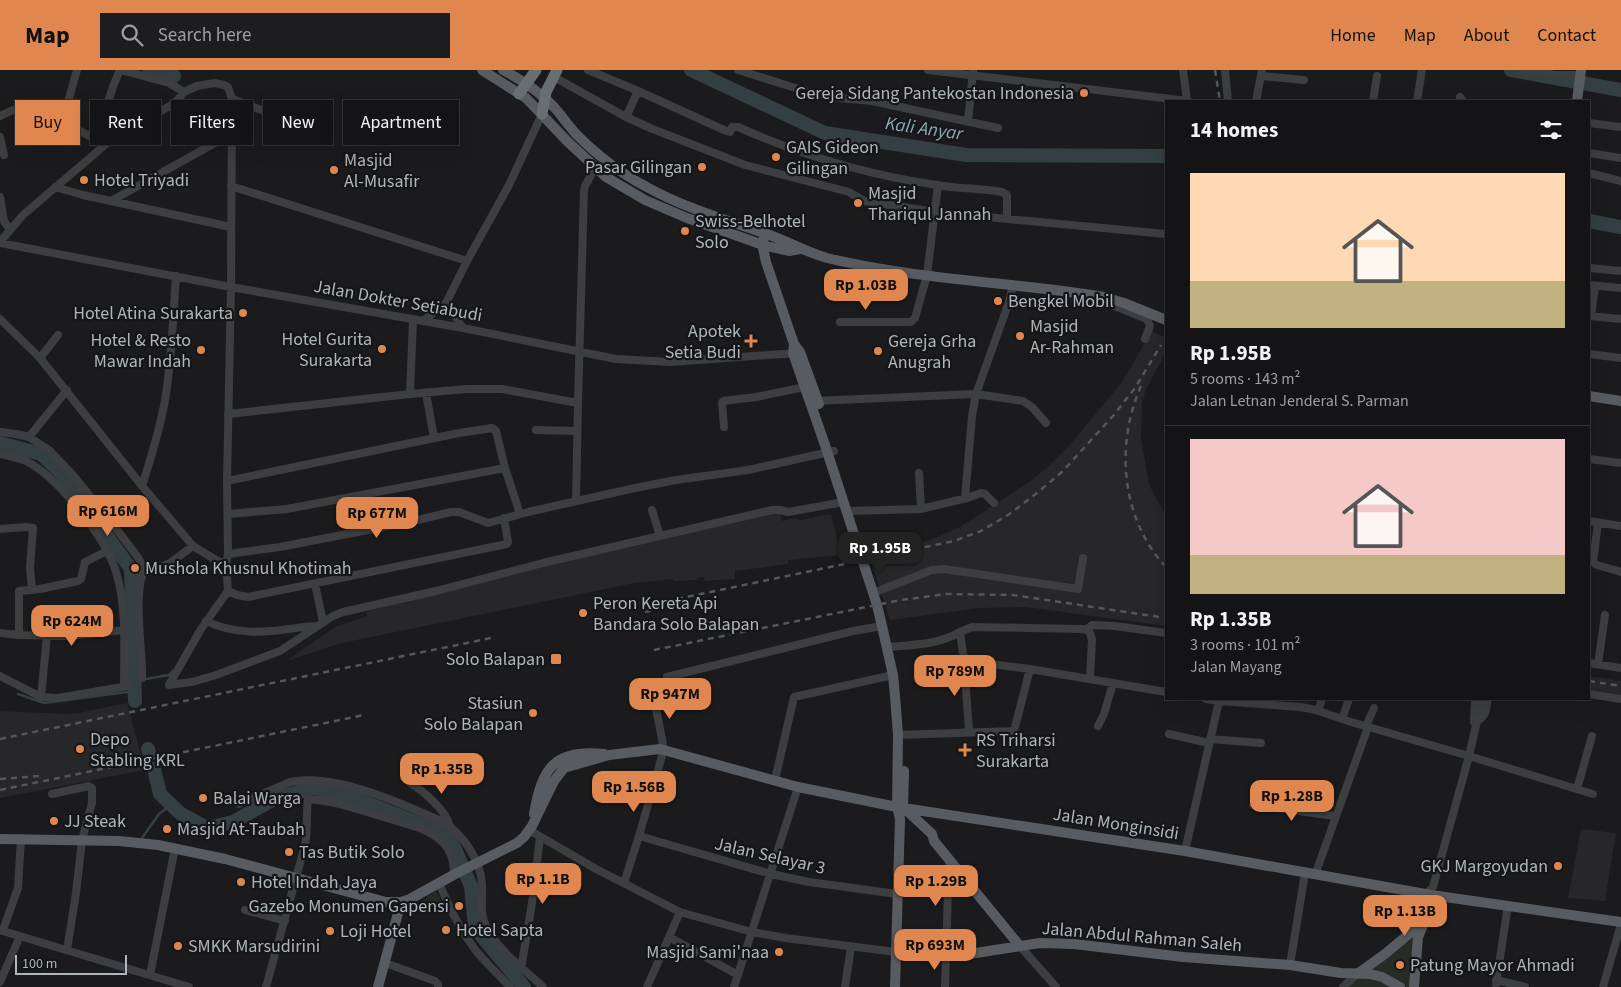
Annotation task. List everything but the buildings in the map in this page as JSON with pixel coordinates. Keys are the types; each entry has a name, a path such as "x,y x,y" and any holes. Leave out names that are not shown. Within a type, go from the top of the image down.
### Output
{"highway":[{"path":"519,94 536,70"},
{"path":"542,114 545,98 556,73"}],"main road":[{"path":"482,70 519,94 606,177 644,200 687,218 763,245 789,251 800,248"},
{"path":"503,70 527,83 545,98 576,134 629,178 702,212 834,259 927,275 1104,297 1165,320"},
{"path":"1577,100 1580,77"},
{"path":"556,130 565,120"},
{"path":"764,233 763,245 766,262 831,452 882,626 890,647 901,735"},
{"path":"796,350 805,387 814,400"},
{"path":"1590,396 1621,401"},
{"path":"848,508 878,591 900,682 901,811 895,987"},
{"name":"Jalan Monginsidi","path":"401,902 410,900 521,840 531,828 553,772 569,765 610,755 664,749 798,787 901,811 1185,851 1310,874 1621,923"},
{"path":"901,811 932,834 934,841 948,859 1019,945"},
{"path":"0,838 119,841 175,848 296,877 386,902 401,902 378,987"},
{"path":"1414,987 1414,935 1431,892"},
{"path":"1357,974 1414,935"},
{"name":"Jalan Abdul Rahman Saleh","path":"896,952 947,956 1019,945 1074,944 1183,957 1290,965 1382,978 1400,987"}],"street":[{"path":"69,100 77,70"},
{"path":"108,100 121,70 169,83 184,92"},
{"path":"588,70 724,130 730,132 732,127 738,127 772,142 835,163 938,186 1002,192 1007,195 1007,218"},
{"path":"738,70 822,96 872,101 998,128"},
{"path":"928,70 973,72 1086,90 1178,100"},
{"path":"1183,70 1187,100"},
{"path":"1225,70 1228,100"},
{"path":"1418,100 1422,70"},
{"path":"1524,70 1580,77"},
{"path":"968,121 973,72"},
{"path":"556,73 626,117 650,128 745,164 849,192 864,201 935,212 1165,234"},
{"path":"1256,100 1261,73 1304,80"},
{"path":"1373,100 1377,76"},
{"path":"161,111 175,103 184,92 197,86 215,82 228,87 232,100"},
{"path":"626,117 638,91"},
{"path":"0,116 15,110"},
{"path":"423,321 446,303 467,261 510,185 542,114"},
{"path":"1590,123 1621,127"},
{"path":"0,137 4,155"},
{"path":"0,242 22,214 55,188 101,145"},
{"path":"111,201 211,145"},
{"path":"231,145 228,554 226,564 228,591 206,621 169,685 204,679 280,652 332,616 343,612 436,591 543,563 774,510 788,512 848,508 920,510 983,493 994,503"},
{"path":"1590,153 1621,158"},
{"path":"576,501 584,190 595,168"},
{"path":"1590,173 1621,181"},
{"path":"231,186 467,261"},
{"path":"840,322 913,321 927,275 938,186"},
{"path":"55,188 83,196 231,227"},
{"path":"0,197 4,221 10,230"},
{"name":"Jalan Dokter Setiabudi","path":"0,242 463,328 580,352 637,361 670,362 796,350"},
{"path":"1590,268 1621,271"},
{"path":"142,486 165,402 176,276"},
{"path":"965,498 972,416 976,394 1009,302 1013,285"},
{"path":"1621,288 1592,286 1590,316 1621,319"},
{"path":"1104,297 1112,305 1147,319 1150,326 1146,339"},
{"path":"446,303 463,328"},
{"path":"0,319 40,358 192,546 226,564"},
{"path":"410,394 413,320"},
{"path":"40,358 58,335"},
{"path":"1590,354 1621,358"},
{"path":"724,427 723,401 756,397 805,387"},
{"path":"228,414 467,389 502,389 578,403"},
{"path":"29,437 67,390"},
{"path":"426,393 434,438"},
{"path":"814,400 976,394 1022,401 1032,407 1046,423"},
{"path":"228,481 434,438 492,428 496,431 505,468 520,514"},
{"path":"536,430 577,431"},
{"path":"0,432 29,437 49,450 73,475 137,556 145,569"},
{"path":"228,554 280,547 409,522 450,512 459,512 488,523 576,501 676,480 748,470 831,452"},
{"path":"0,454 26,461 46,475 84,515 112,559 120,589 126,686 58,698 41,697 0,676"},
{"path":"1590,459 1621,463"},
{"path":"228,514 287,509 505,468"},
{"path":"918,473 920,510"},
{"path":"652,510 660,536"},
{"path":"228,591 244,597 507,544 504,518"},
{"path":"1590,521 1621,526"},
{"path":"1598,523 1593,562 1621,572"},
{"path":"0,529 34,528 30,568 32,590"},
{"path":"145,569 161,567 170,563 192,546"},
{"path":"20,635 19,591 78,582 81,580 85,562 107,551"},
{"path":"878,591 932,570 944,569 1078,589 1083,558"},
{"path":"142,678 139,612 141,580 145,569"},
{"path":"314,584 320,624"},
{"path":"1598,664 1605,615"},
{"path":"206,621 218,627 238,632 274,631 320,624"},
{"path":"1086,630 1092,625 1165,633"},
{"path":"667,677 843,633 882,626"},
{"path":"890,647 931,642 950,637 972,627 1086,630 1090,632 1092,640 1090,679"},
{"path":"0,634 85,635 123,630"},
{"path":"960,632 969,732"},
{"path":"41,697 47,636"},
{"path":"964,661 1030,669 1165,692"},
{"path":"1590,663 1621,668"},
{"path":"901,735 1012,732 1016,730 1030,669"},
{"path":"776,780 794,697 893,675"},
{"path":"1098,726 1104,714 1113,683"},
{"path":"624,883 664,749 653,694"},
{"path":"1590,694 1621,699"},
{"path":"1212,700 1254,701 1318,711 1593,794"},
{"path":"1318,711 1322,700"},
{"path":"1342,719 1349,700"},
{"path":"1475,700 1474,720 1477,723"},
{"path":"1431,892 1469,756 1482,700"},
{"path":"1477,723 1484,716 1488,700"},
{"path":"1185,851 1219,701"},
{"path":"1290,965 1310,874 1335,816 1374,708"},
{"path":"1169,734 1210,741 1261,743"},
{"path":"1577,789 1592,736"},
{"path":"239,804 297,780 329,782 375,794 450,826 458,835 475,864 482,882 483,921 490,934 521,969 542,987"},
{"path":"410,783 435,804 448,820 450,826"},
{"path":"52,794 92,787 92,803 82,840 67,950"},
{"path":"734,987 798,787"},
{"path":"266,987 307,838 306,818 308,799 334,802 359,808 433,834 446,846 453,860 456,874"},
{"path":"1253,805 1335,816"},
{"name":"Jalan Abdul Rahman Saleh","path":"531,828 540,837 680,912 752,932 896,952"},
{"name":"Jalan Selayar 3","path":"639,836 771,874 809,882 897,894"},
{"path":"521,969 540,837"},
{"path":"21,838 18,888 1,930 190,987"},
{"path":"150,975 175,848"},
{"path":"945,987 948,859"},
{"path":"439,883 470,942 510,987"},
{"path":"1508,905 1496,982 1525,987"},
{"path":"245,910 285,921"},
{"path":"647,987 680,912"},
{"path":"1603,987 1621,923"},
{"path":"0,982 20,936"},
{"path":"669,937 738,975"},
{"path":"1019,945 1056,987"},
{"path":"845,987 851,947"},
{"path":"385,963 435,981 438,987"},
{"path":"1343,987 1357,974"}],"shaded area":[{"path":"1152,331 1165,338 1165,354 1146,389 1142,401 1141,439 1149,484 1165,513 1165,626 1026,607 980,608 890,620 869,555 906,548 960,527 1028,483 1068,447 1122,382"},
{"path":"779,511 782,521 795,518 800,520 831,514 841,555 788,560 788,564 735,571 735,579 705,581 704,577 697,578 697,580 673,581 673,579 634,583 342,643 286,661 335,627 367,616 366,612 473,583"},
{"path":"1590,676 1621,681 1621,695 1590,690"},
{"path":"127,703 145,770 0,798 0,711 66,714"},
{"path":"1581,829 1616,833 1605,901 1568,898"},
{"path":"436,891 441,900 435,910 430,910 430,905 418,904"},
{"path":"1413,933 1412,987 1404,987 1360,973"},
{"path":"1358,976 1376,979 1394,987 1348,987"}],"waterway":[{"path":"149,70 174,76"},
{"name":"Kali Anyar","path":"691,70 825,133 966,155 1165,156"},
{"path":"1511,70 1621,90"},
{"name":"Kali Anyar","path":"1590,221 1621,227"},
{"path":"0,443 41,454 61,473 131,569 135,701"},
{"path":"134,681 169,675 173,671"},
{"path":"18,694 44,703 127,692 134,694"},
{"path":"154,769 160,794 181,814 207,828 233,822 278,797 314,788 357,799 446,834 454,847 471,886 475,928 524,987"},
{"path":"142,838 159,814 171,805"}],"railway":[{"path":"1215,70 1220,100"},
{"path":"677,599 954,541 981,531 1008,515 1062,472 1113,416 1135,388 1161,345"},
{"path":"1141,386 1128,432 1127,481 1131,504 1139,527 1151,548 1165,566"},
{"path":"654,650 901,600 947,594 1013,595 1165,618"},
{"path":"645,612 687,603"},
{"path":"0,739 491,638"},
{"path":"1590,681 1621,686"},
{"path":"0,790 364,715"},
{"path":"0,779 40,776"}],"place":[{"name":"Gereja Sidang Pantekostan Indonesia","path":"1084,93"},
{"name":"GAIS Gideon Gilingan","path":"776,157"},
{"name":"Pasar Gilingan","path":"702,167"},
{"name":"Masjid Al-Musafir","path":"334,170"},
{"name":"Hotel Triyadi","path":"84,180"},
{"name":"Masjid Thariqul Jannah","path":"858,203"},
{"name":"Swiss-Belhotel Solo","path":"685,231"},
{"name":"Bengkel Mobil","path":"998,301"},
{"name":"Hotel Atina Surakarta","path":"243,313"},
{"name":"Masjid Ar-Rahman","path":"1020,336"},
{"name":"Apotek Setia Budi","path":"751,341"},
{"name":"Hotel Gurita Surakarta","path":"382,349"},
{"name":"Hotel & Resto Mawar Indah","path":"201,350"},
{"name":"Gereja Grha Anugrah","path":"878,351"},
{"name":"Mushola Khusnul Khotimah","path":"135,568"},
{"name":"Peron Kereta Api Bandara Solo Balapan","path":"583,613"},
{"name":"Solo Balapan","path":"556,659"},
{"name":"Stasiun Solo Balapan","path":"533,713"},
{"name":"Depo Stabling KRL","path":"80,749"},
{"name":"RS Triharsi Surakarta","path":"965,750"},
{"name":"Balai Warga","path":"203,798"},
{"name":"JJ Steak","path":"54,821"},
{"name":"Masjid At-Taubah","path":"167,829"},
{"name":"Tas Butik Solo","path":"289,852"},
{"name":"GKJ Margoyudan","path":"1558,866"},
{"name":"Hotel Indah Jaya","path":"241,882"},
{"name":"Gazebo Monumen Gapensi","path":"459,906"},
{"name":"Hotel Sapta","path":"446,930"},
{"name":"Loji Hotel","path":"330,931"},
{"name":"SMKK Marsudirini","path":"178,946"},
{"name":"Masjid Sami'naa","path":"779,952"},
{"name":"Patung Mayor Ahmadi","path":"1400,965"}]}
